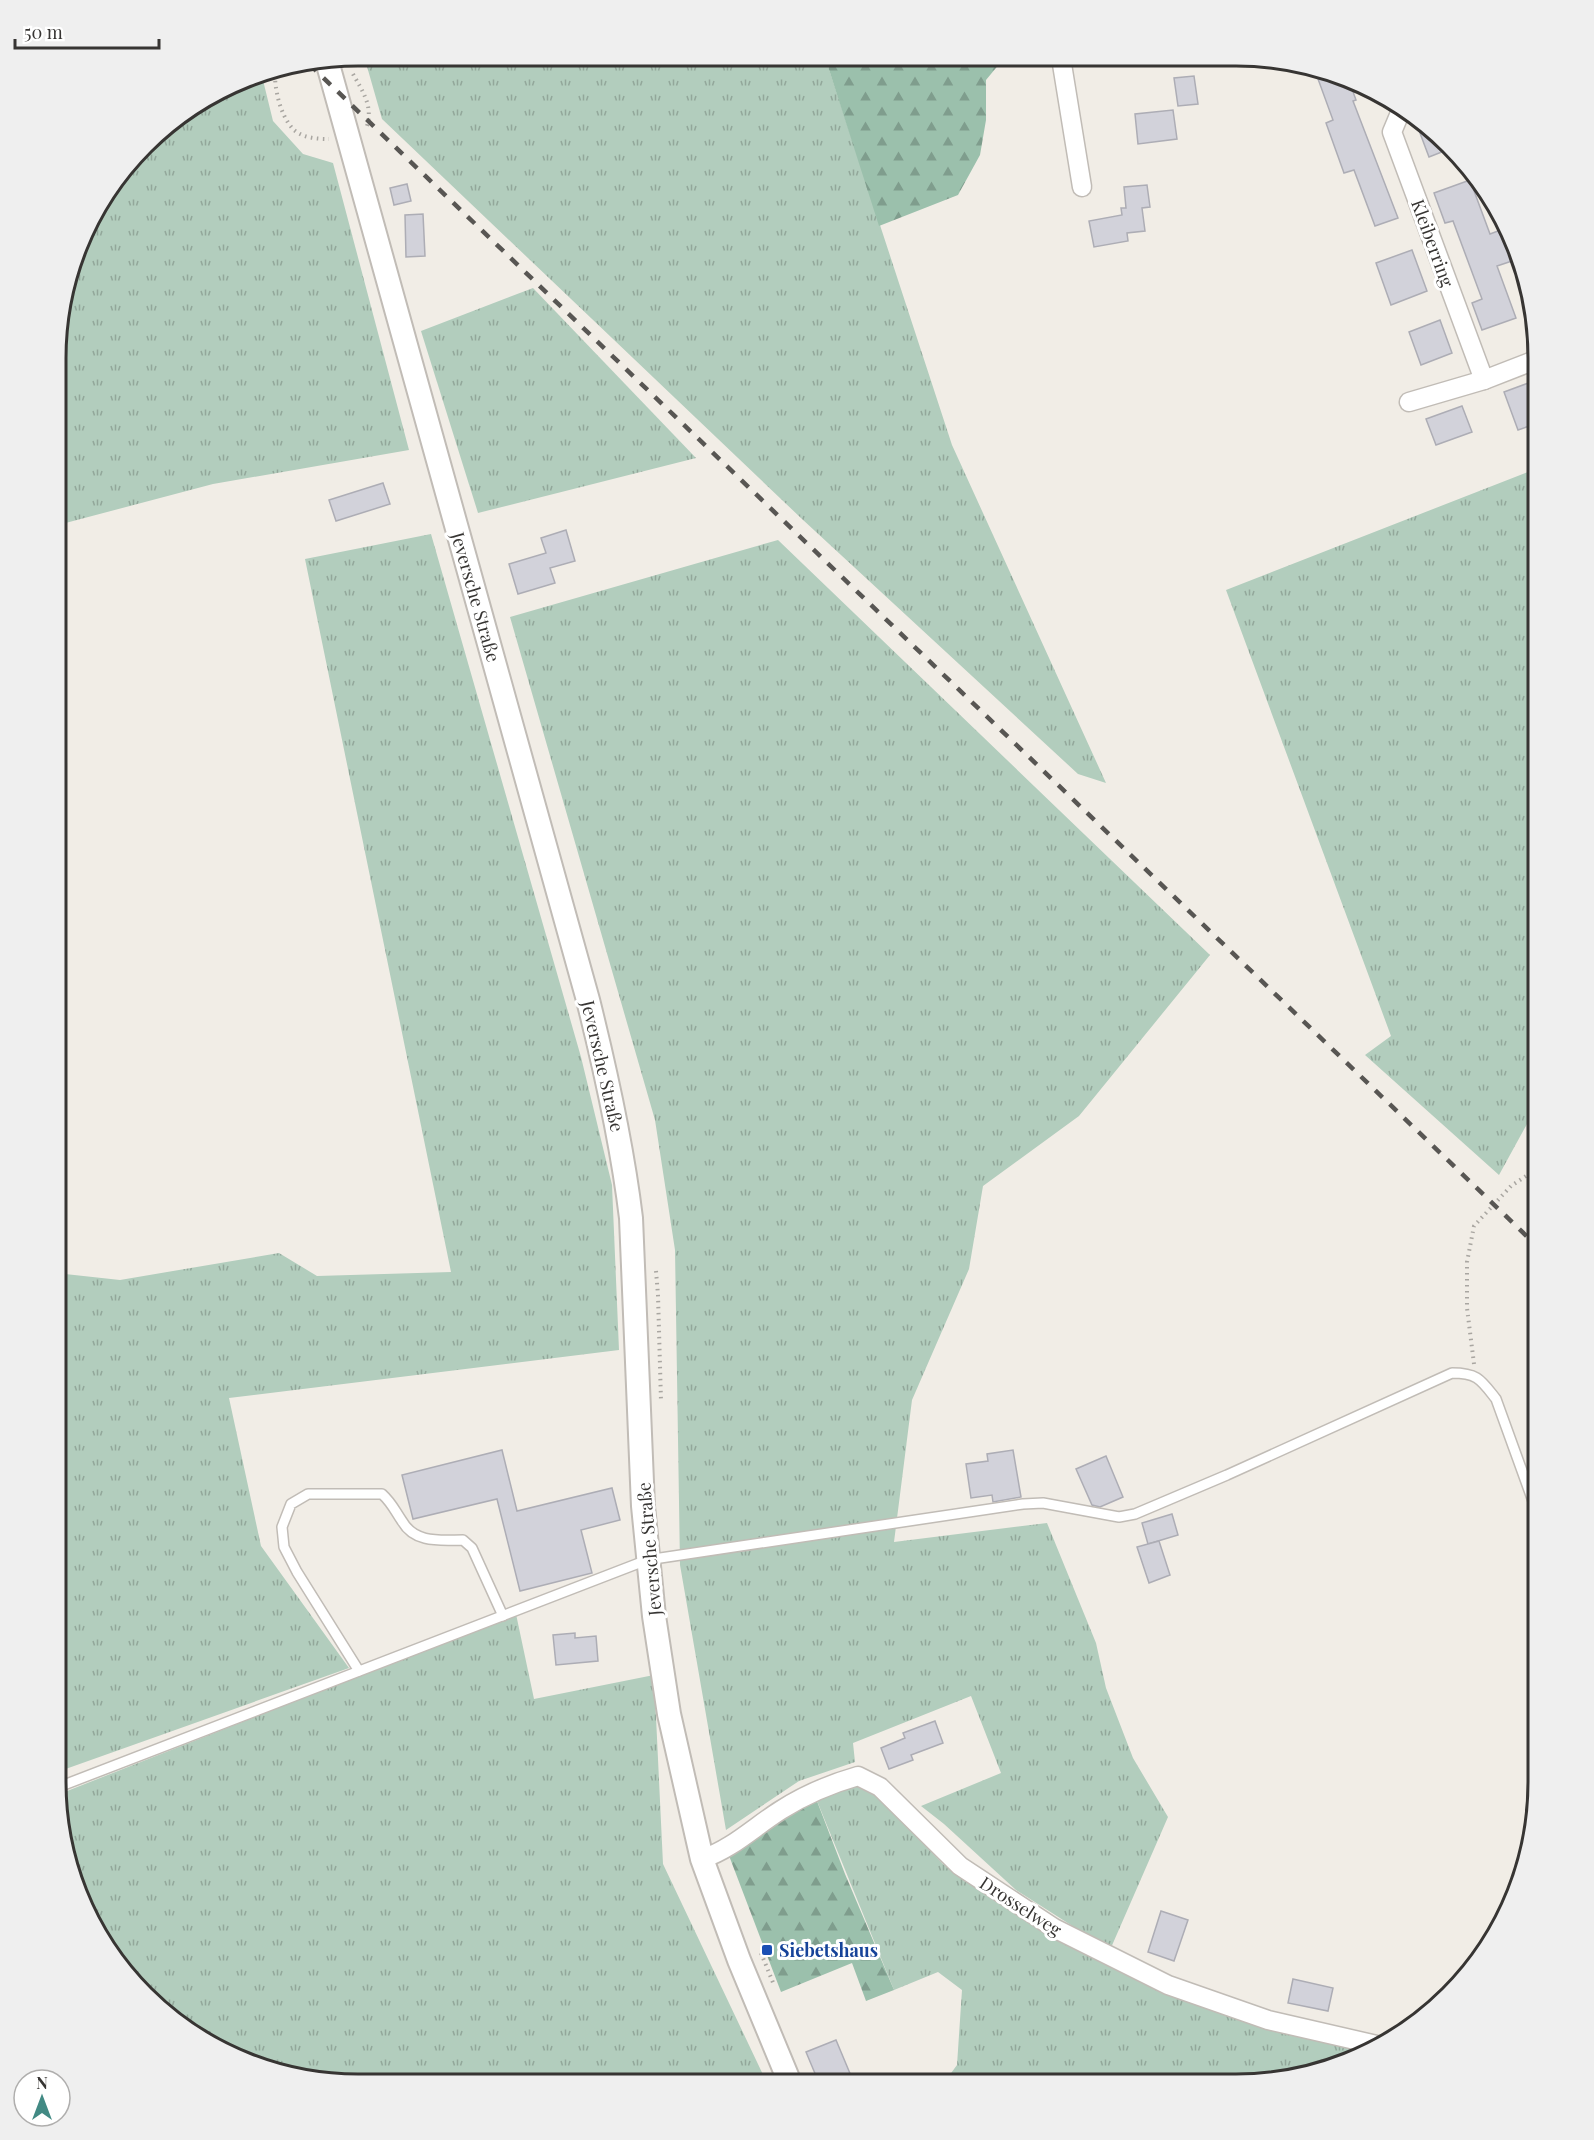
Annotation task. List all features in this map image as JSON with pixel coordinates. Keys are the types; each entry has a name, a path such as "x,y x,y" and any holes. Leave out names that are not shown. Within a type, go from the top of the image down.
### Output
{"street":[{"path":"1062,66 1082,187"},
{"name":"Jeversche Straße","path":"329,68 582,977 610,1090 631,1218 647,1560 669,1714 702,1859 739,1960 786,2074"},
{"name":"Kleiberring","path":"1399,116 1392,132 1484,380"},
{"path":"1409,402 1484,380 1528,363"},
{"name":"Drosselweg","path":"702,1859 720,1853 781,1810 815,1790 858,1776 880,1787 960,1866 1054,1928 1168,1985 1269,2019 1367,2043"}],"lane":[{"path":"66,1784 647,1560 1023,1504 1043,1503 1119,1517 1135,1514 1452,1373 1470,1373 1484,1384 1496,1399 1528,1487"},
{"path":"359,1671 297,1572 284,1547 282,1527 285,1514 291,1504 308,1494 382,1494 392,1504 403,1524 417,1537 435,1540 463,1540 472,1548 502,1616"}],"path":[{"path":"274,79 285,117 294,130 314,139 348,136"},
{"path":"1475,1377 1467,1308 1467,1262 1474,1226 1511,1186 1528,1175"}],"green space":[{"path":"367,66 828,66 952,445 1106,783 1078,774 802,519 382,119"},
{"path":"828,66 998,66 986,80 986,120 980,155 958,195 879,226"},
{"path":"263,82 273,121 303,154 333,163 409,450 213,484 66,523 66,358 69,320 76,283 88,247 105,212 126,180 180,126 229,96"},
{"path":"533,288 696,458 478,513 421,331"},
{"path":"1528,472 1528,1122 1499,1175 1365,1055 1391,1036 1226,590"},
{"path":"431,534 581,1057 612,1185 619,1350 229,1398 261,1546 349,1668 66,1769 66,1274 120,1280 279,1253 317,1276 451,1272 305,559"},
{"path":"778,540 1210,955 1079,1116 983,1186 969,1269 912,1400 894,1542 1047,1523 1096,1643 1106,1688 1133,1758 1168,1817 1110,1950 1016,1890 921,1806 1001,1773 971,1696 853,1743 855,1762 799,1781 726,1830 680,1565 675,1250 655,1120 510,617"},
{"path":"516,1614 534,1699 654,1675 663,1864 763,2074 358,2074 301,2068 247,2052 212,2035 180,2014 126,1960 96,1911 82,1876 72,1839 66,1791"},
{"path":"857,1784 878,1796 943,1864 1049,1936 1147,1984 1359,2047 1311,2064 1255,2073 950,2074 957,2065 962,1990 938,1972 894,1990 815,1796"},
{"path":"815,1796 894,1990 866,2001 852,1963 781,1992 728,1853"}],"building":[{"path":"1194,76 1198,104 1178,106 1174,78"},
{"path":"1318,78 1353,90 1356,100 1353,101 1398,218 1375,226 1354,170 1344,173 1326,123 1333,120"},
{"path":"1173,110 1177,139 1138,144 1135,114"},
{"path":"1419,131 1442,152 1429,157"},
{"path":"1468,181 1472,186 1490,234 1499,231 1511,261 1497,266 1516,318 1482,330 1472,303 1482,299 1453,221 1445,223 1434,193"},
{"path":"407,184 411,201 394,205 390,188"},
{"path":"1147,185 1150,207 1142,208 1145,231 1127,233 1128,241 1094,247 1089,221 1122,215 1121,208 1126,208 1124,187"},
{"path":"423,214 425,256 406,257 405,215"},
{"path":"1412,250 1427,291 1391,305 1376,263"},
{"path":"1440,320 1452,353 1421,365 1409,332"},
{"path":"1528,383 1528,426 1518,430 1504,392"},
{"path":"1462,406 1472,432 1436,445 1426,419"},
{"path":"383,483 390,504 336,521 329,500"},
{"path":"566,530 575,561 550,568 555,583 518,594 509,564 546,553 541,538"},
{"path":"502,1450 517,1511 612,1488 620,1520 581,1530 592,1573 520,1591 497,1499 413,1519 402,1475"},
{"path":"1013,1450 1021,1497 993,1502 992,1495 971,1498 966,1464 988,1461 987,1454"},
{"path":"1106,1456 1123,1497 1100,1507 1092,1505 1076,1469"},
{"path":"1172,1514 1178,1535 1148,1544 1142,1523"},
{"path":"1159,1541 1170,1575 1149,1583 1137,1547"},
{"path":"575,1633 575,1638 596,1636 598,1661 556,1665 553,1635"},
{"path":"935,1721 943,1743 911,1755 913,1760 889,1769 881,1748 905,1738 903,1733"},
{"path":"1161,1911 1188,1920 1174,1961 1148,1952"},
{"path":"1293,1979 1333,1988 1328,2011 1288,2003"},
{"path":"836,2040 850,2074 815,2074 806,2052"}],"railway":[{"path":"315,70 1528,1237"}],"place":[{"name":"Siebetshaus","path":"767,1950"}]}
